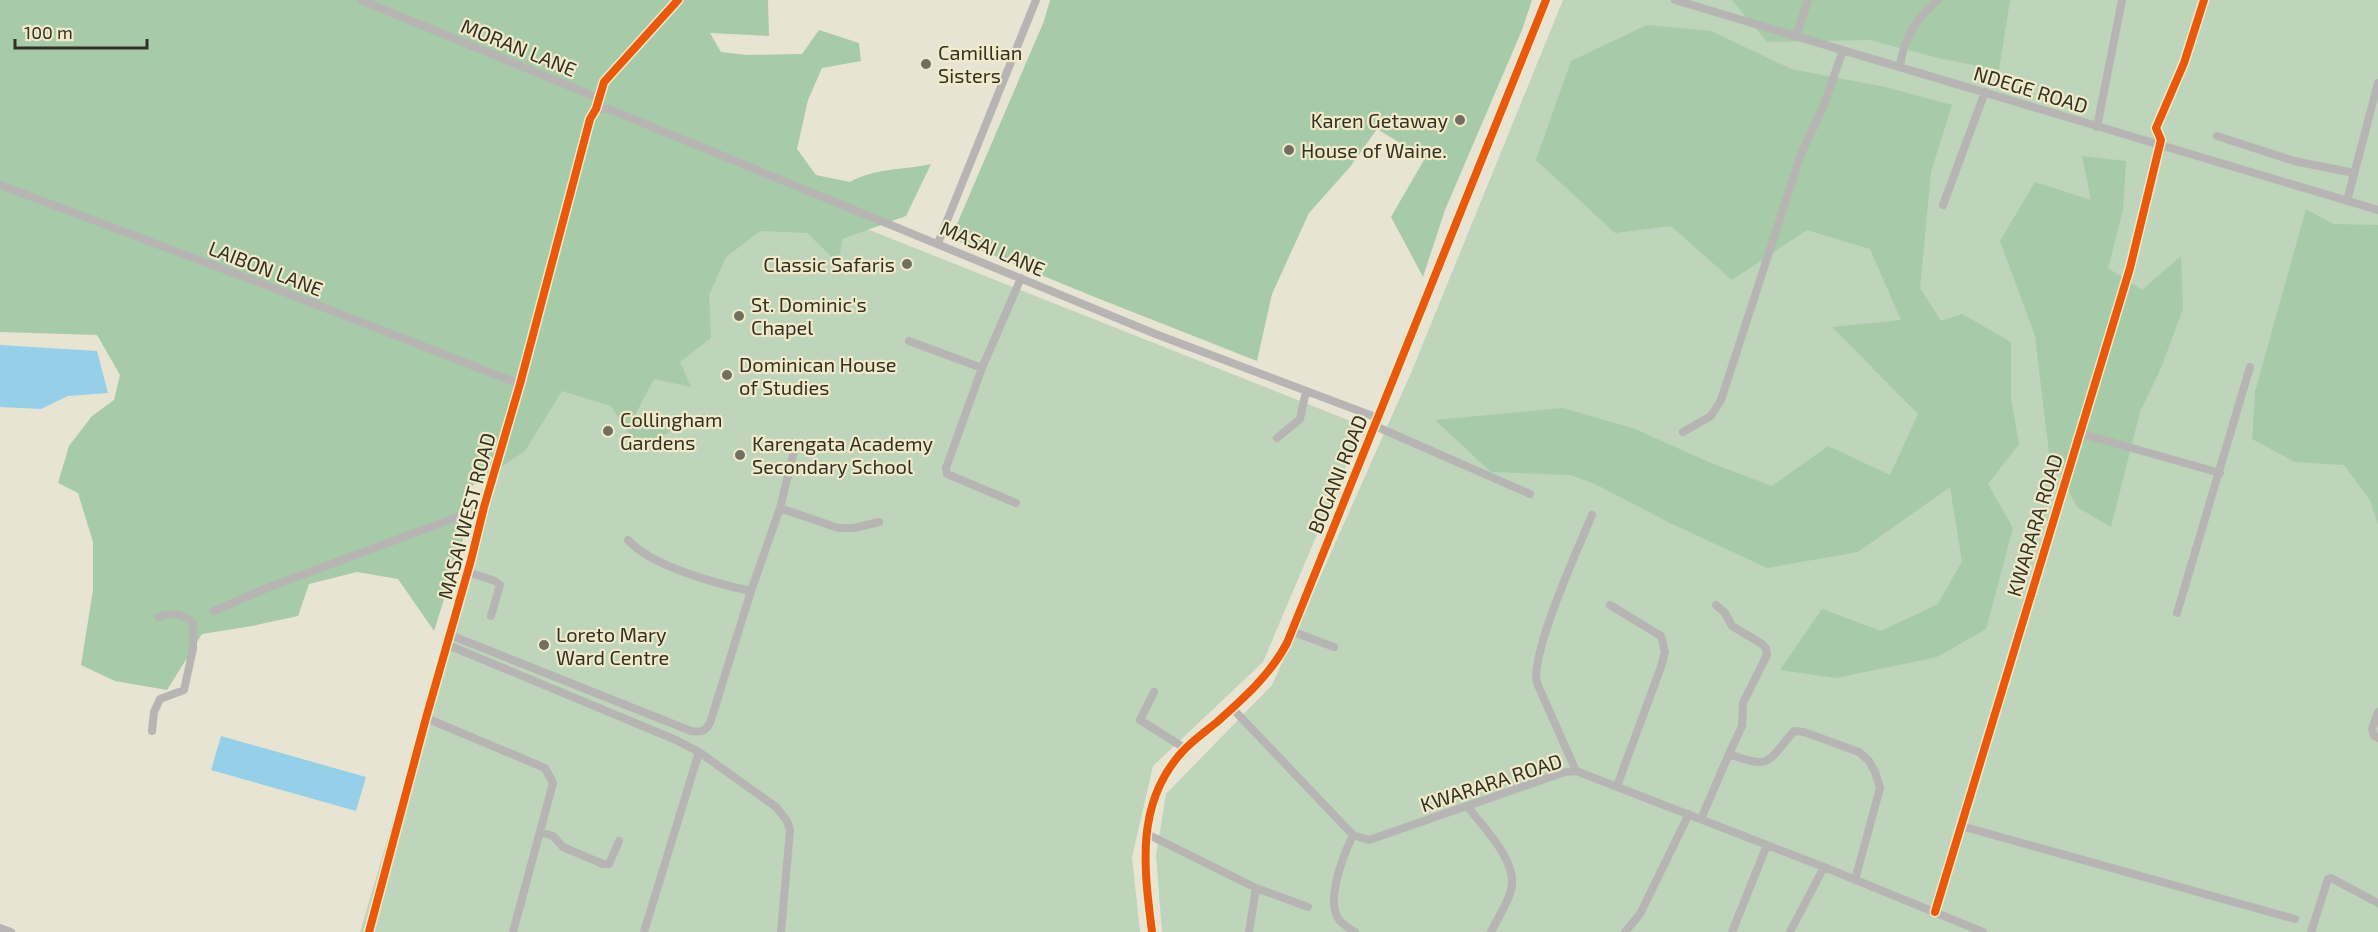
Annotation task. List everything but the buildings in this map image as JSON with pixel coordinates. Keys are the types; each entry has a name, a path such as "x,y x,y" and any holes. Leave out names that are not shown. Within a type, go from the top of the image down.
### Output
{"street":[{"name":"MORAN LANE","path":"361,0 598,98"},
{"name":"MASAI WEST ROAD","path":"369,932 484,507 520,384 590,119 596,109 604,82 678,0"},
{"path":"938,243 1036,0"},
{"name":"BOGANI ROAD","path":"1152,932 1147,886 1147,834 1149,814 1157,791 1171,766 1186,749 1271,669 1291,631 1546,0"},
{"name":"NDEGE ROAD","path":"1675,0 2378,210"},
{"path":"1796,36 1808,0"},
{"path":"1900,66 1902,55 1917,19 1938,0"},
{"path":"2097,127 2122,0"},
{"name":"KWARARA ROAD","path":"1935,912 2130,268 2161,140 2156,128 2184,63 2204,0"},
{"path":"1683,432 1711,416 1721,400 1801,154 1824,105 1843,50"},
{"path":"2347,201 2378,83"},
{"path":"1943,205 1985,92"},
{"name":"MASAI LANE","path":"596,109 609,109 1158,335 1306,391 1530,494"},
{"path":"2217,136 2294,161 2354,173"},
{"name":"LAIBON LANE","path":"0,185 283,291 520,384"},
{"path":"1016,503 947,474 946,471 982,369 1021,278"},
{"path":"909,341 982,369"},
{"path":"2177,613 2250,367"},
{"path":"1277,438 1300,419 1306,391"},
{"path":"2079,433 2220,473"},
{"path":"450,634 691,731 701,732 710,723 751,591 780,508 796,443"},
{"path":"214,611 267,588 484,507"},
{"path":"780,508 838,528 854,528 879,522"},
{"path":"1576,771 1537,683 1535,669 1552,616 1592,515"},
{"path":"628,540 646,555 712,583 751,591"},
{"path":"468,572 495,581 500,585 491,616"},
{"path":"1610,605 1661,636 1665,652 1617,786"},
{"path":"1701,819 1729,754 1740,735 1743,703 1767,655 1766,648 1762,644 1732,626 1725,613 1716,605"},
{"path":"152,731 154,712 160,699 184,690 193,649 193,623 184,616 168,613 158,617"},
{"path":"1291,631 1334,647"},
{"path":"448,645 625,718 699,752 776,807 787,821 790,830 790,852 781,932"},
{"path":"1154,692 1140,720 1186,749"},
{"path":"1232,708 1353,835 1340,868 1335,902 1336,913 1340,921 1355,932"},
{"path":"2378,712 2372,729 2374,736 2378,738"},
{"path":"426,718 545,768 553,783 513,932"},
{"path":"1729,754 1759,764 1772,760 1794,731 1798,731 1859,752 1869,761 1880,788 1855,880"},
{"path":"644,932 699,752"},
{"name":"KWARARA ROAD","path":"1353,835 1369,840 1565,772 1576,771 1824,867 1983,932"},
{"path":"1467,806 1506,858 1513,873 1511,891 1491,932"},
{"path":"1625,932 1640,914 1689,814"},
{"path":"1961,826 2295,919"},
{"path":"540,832 553,836 563,847 603,864 609,864 619,840"},
{"path":"1147,834 1256,888 1308,907"},
{"path":"1732,932 1767,845"},
{"path":"1790,932 1824,867"},
{"path":"2311,932 2328,879 2331,878 2378,903"},
{"path":"1248,932 1256,888"},
{"path":"0,928 11,932"}],"green space":[{"path":"0,0 768,0 769,36 710,33 721,52 747,55 802,54 819,30 859,43 861,61 822,68 808,100 797,149 816,175 850,182 869,174 931,164 906,216 842,239 839,264 807,233 760,231 726,257 709,295 711,338 680,362 691,387 654,379 635,415 679,426 639,450 611,406 562,391 525,451 469,488 466,530 434,631 398,579 357,572 309,584 298,616 202,634 167,690 115,681 81,665 93,590 93,542 78,493 58,483 69,446 92,416 114,400 120,375 97,335 0,332"},
{"path":"1050,0 1532,0 1522,30 1445,210 1423,277 1391,217 1425,158 1377,129 1350,167 1309,213 1272,294 1257,361 951,238 1044,21"},
{"path":"1563,0 2378,0 2378,932 1162,932 1156,855 1166,794 1272,685 1411,373"},
{"path":"1732,0 2010,0 1999,70 1938,58 1870,40 1767,42"},
{"path":"1647,25 1711,31 1791,69 1885,87 1952,105 1931,172 1920,288 1941,321 1962,314 2011,342 2011,399 2019,444 1988,484 2013,528 1986,629 1937,657 1836,678 1780,670 1822,609 1881,631 1938,604 1962,561 1950,487 1858,552 1767,568 1670,523 1595,484 1571,475 1491,472 1435,420 1563,408 1635,429 1711,463 1772,486 1828,446 1890,475 1918,414 1832,327 1901,320 1870,249 1807,230 1732,280 1671,226 1615,233 1536,160 1571,61"},
{"path":"600,123 1363,426 1263,662 1153,766 1132,857 1140,932 360,932"},
{"path":"2082,156 2126,161 2123,210 2108,268 2142,290 2181,256 2183,309 2161,368 2140,412 2111,527 2077,507 2049,453 2035,336 2000,241 2035,182 2091,200"},
{"path":"2306,209 2333,224 2378,225 2378,525 2370,500 2344,465 2295,462 2252,439 2255,392"}],"water":[{"path":"0,345 97,351 108,393 68,396 41,409 0,407"},
{"path":"221,736 366,777 356,811 211,770"}],"cycle path":[{"path":"369,932 484,507 520,384 590,119 596,109 604,82 678,0"},
{"path":"1152,932 1147,884 1146,838 1156,793 1167,772 1182,752 1256,685 1273,665 1287,643 1546,0"},
{"path":"1935,912 2130,268 2161,140 2156,128 2184,63 2204,0"}],"place":[{"name":"Camillian Sisters","path":"926,64"},
{"name":"Karen Getaway","path":"1460,120"},
{"name":"House of Waine.","path":"1289,150"},
{"name":"Classic Safaris","path":"907,264"},
{"name":"St. Dominic's Chapel","path":"739,316"},
{"name":"Dominican House of Studies","path":"727,375"},
{"name":"Collingham Gardens","path":"608,431"},
{"name":"Karengata Academy Secondary School","path":"740,455"},
{"name":"Loreto Mary Ward Centre","path":"544,645"}]}
